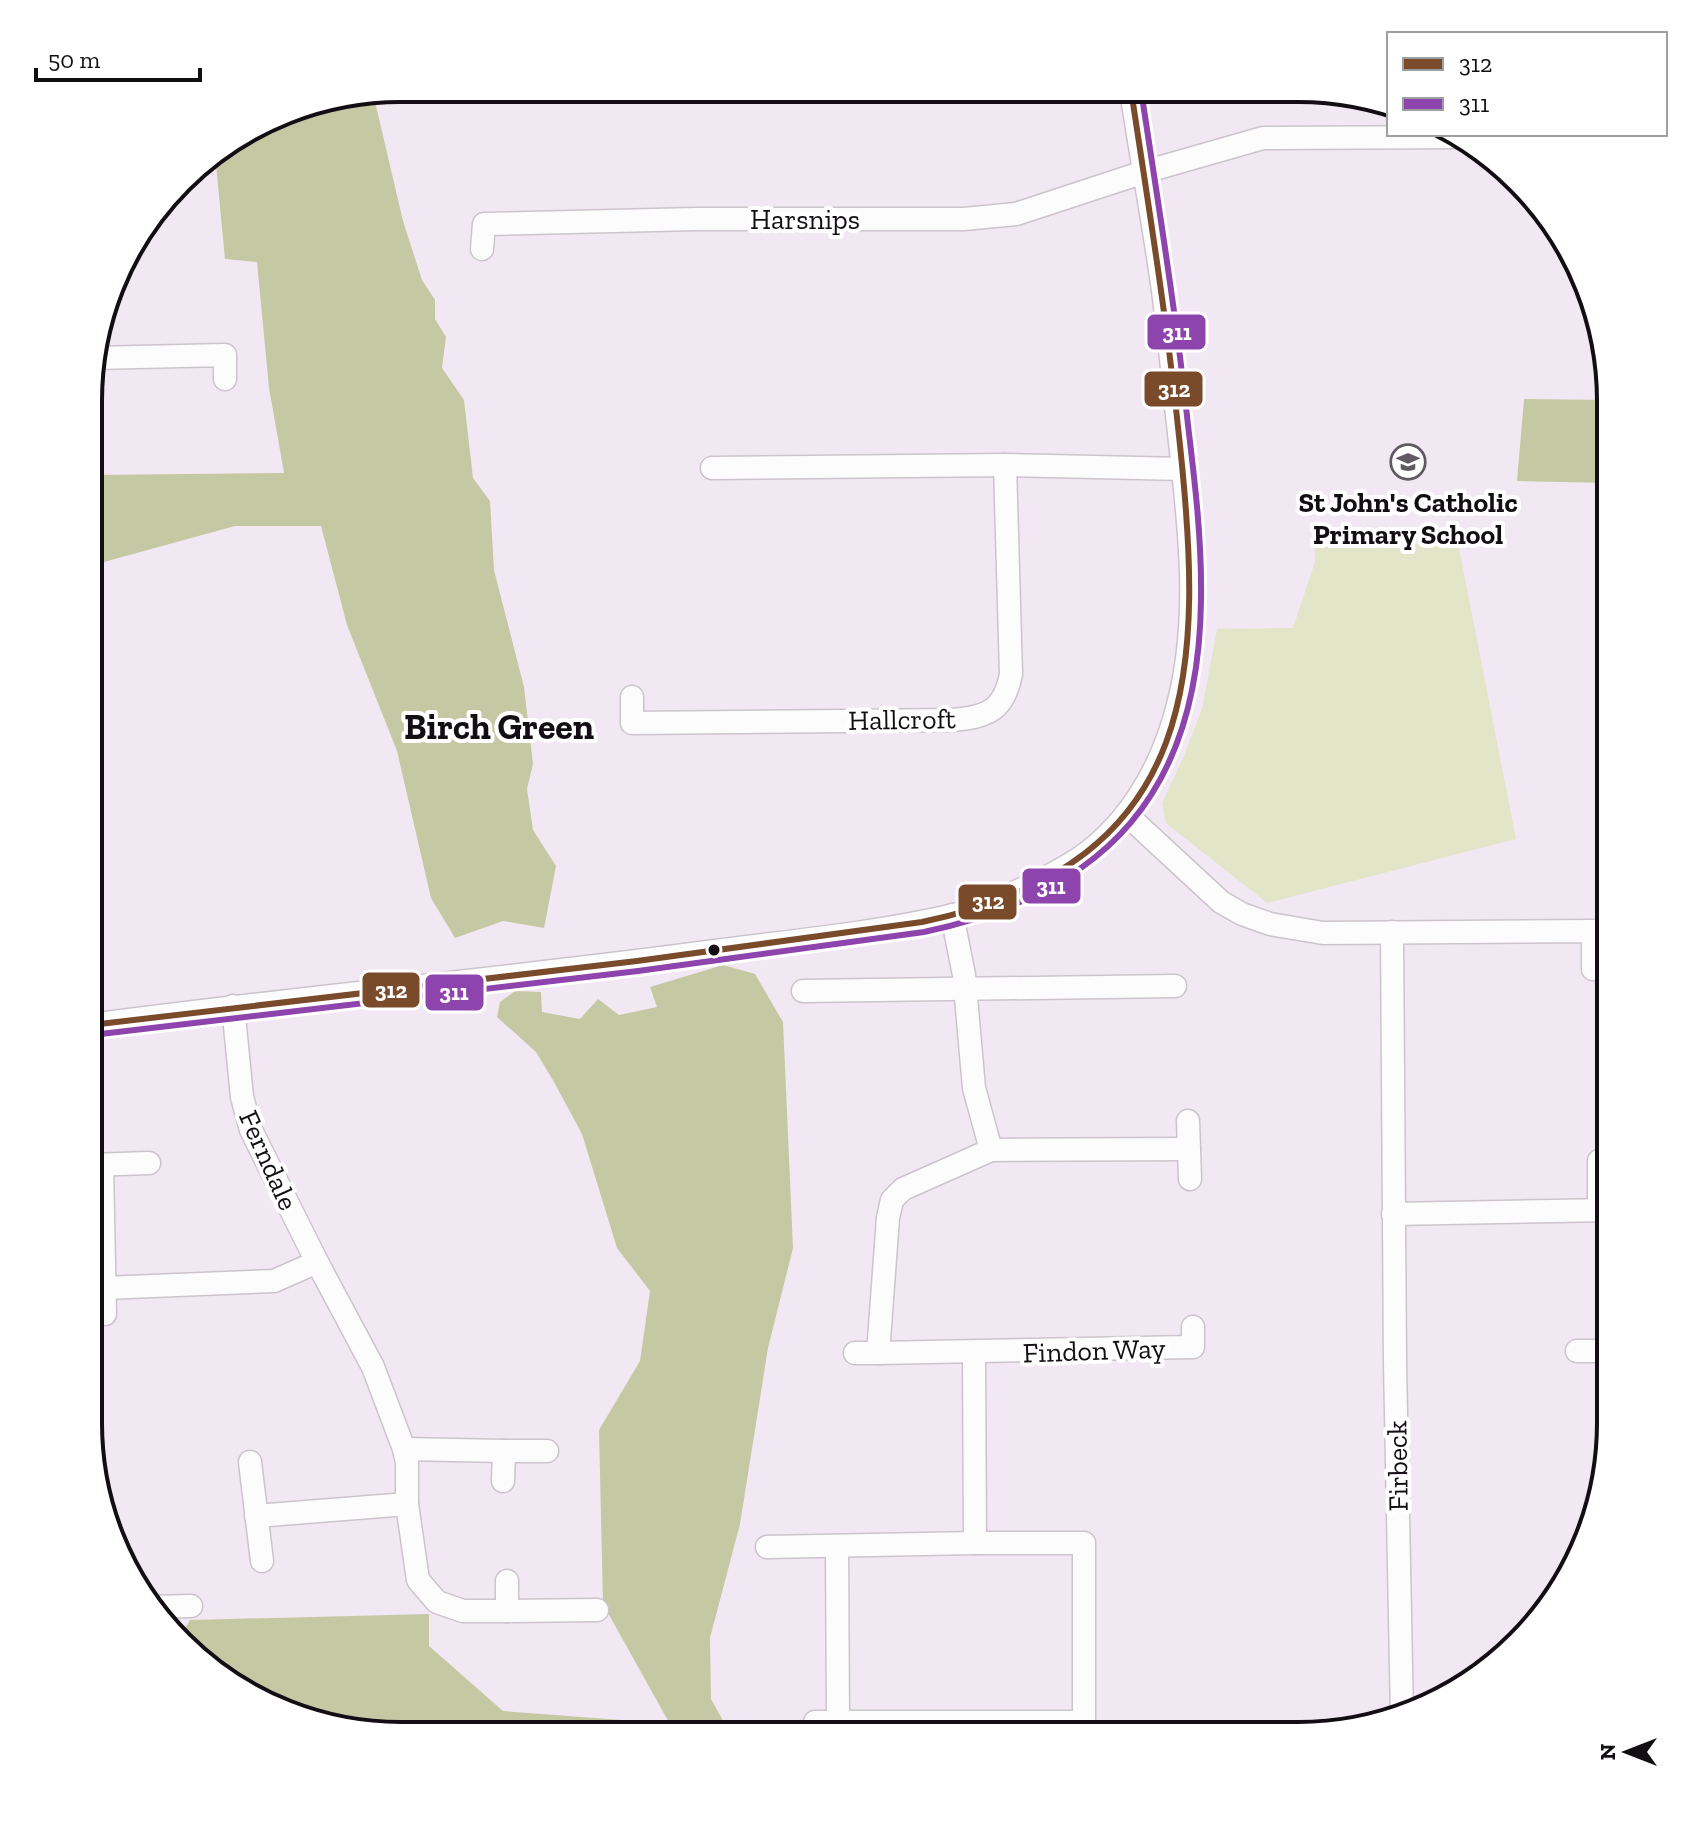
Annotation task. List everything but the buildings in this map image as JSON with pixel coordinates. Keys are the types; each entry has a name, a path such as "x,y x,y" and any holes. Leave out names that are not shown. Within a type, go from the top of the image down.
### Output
{"street":[{"path":"102,1024 233,1006 582,969 836,935 952,915 987,903 1069,866 1108,834 1144,790 1158,765 1184,680 1191,601 1183,469 1165,314 1133,102"},
{"path":"1144,172 1263,138 1438,137"},
{"name":"Harsnips","path":"482,249 484,224 696,219 964,219 1016,214 1144,172"},
{"path":"106,358 225,355 225,379"},
{"path":"712,468 1005,465 1183,469"},
{"name":"Hallcroft","path":"632,697 632,723 952,720 977,718 989,712 1005,697 1011,674 1005,465"},
{"path":"1126,814 1221,902 1242,914 1297,930 1323,933 1597,928"},
{"path":"952,915 966,987 974,1088 991,1150"},
{"name":"Firbeck","path":"1392,932 1393,1214 1402,1703"},
{"path":"1593,969 1597,951"},
{"path":"803,991 1175,986"},
{"name":"Ferndale","path":"233,1006 242,1097 258,1147 373,1367 404,1449 407,1504 418,1580 437,1602 463,1611 597,1610"},
{"path":"1188,1121 1190,1179"},
{"name":"Findon Way","path":"1189,1149 991,1150 903,1189 892,1200 888,1218 867,1353 1193,1347 1193,1327"},
{"path":"102,1165 149,1163"},
{"path":"102,1187 105,1314"},
{"path":"1393,1214 1597,1210"},
{"path":"104,1288 274,1281 317,1262"},
{"path":"1577,1351 1597,1351"},
{"path":"974,1353 975,1543"},
{"path":"404,1449 547,1451"},
{"path":"503,1481 504,1451"},
{"path":"250,1462 262,1561"},
{"path":"256,1516 407,1504"},
{"path":"767,1547 1084,1543 1084,1722 815,1722"},
{"path":"837,1547 838,1722"},
{"path":"507,1581 507,1611"},
{"path":"165,1607 191,1606"}],"green space":[{"path":"375,104 403,221 422,280 435,300 435,319 446,337 442,368 464,400 473,478 490,501 494,570 524,687 533,764 527,789 533,830 556,866 544,928 503,921 455,938 431,898 397,751 347,625 321,526 235,526 102,563 102,475 284,473 269,388 257,262 225,259 216,166 251,142 287,125 324,112"},
{"path":"1524,399 1597,400 1597,483 1517,481"},
{"path":"1458,543 1516,839 1267,903 1166,823 1162,803 1202,709 1217,629 1293,628 1315,562 1315,545"},
{"path":"723,965 755,974 783,1022 793,1248 768,1348 740,1524 710,1638 711,1699 724,1722 669,1722 603,1604 599,1430 640,1361 650,1291 617,1248 582,1134 554,1082 536,1052 497,1017 500,1002 515,991 541,992 542,1012 580,1019 598,999 619,1015 657,1007 650,987"},
{"path":"429,1614 429,1646 503,1711 628,1722 401,1722 324,1712 269,1691 235,1672 185,1629 190,1620"}],"transit line":[{"name":"312","path":"102,1024 637,961 922,922 1015,893 1085,853 1134,802 1166,742 1183,673 1189,597 1186,515 1173,385 1133,102"},
{"name":"311","path":"102,1034 638,971 924,932 989,914 1045,890 1092,860 1131,823 1161,778 1183,727 1196,667 1201,600 1198,512 1183,383 1143,102"}],"place":[{"name":"St John's Catholic Primary School","path":"1408,462"}],"district":[{"name":"Birch Green","path":"499,726"}]}
